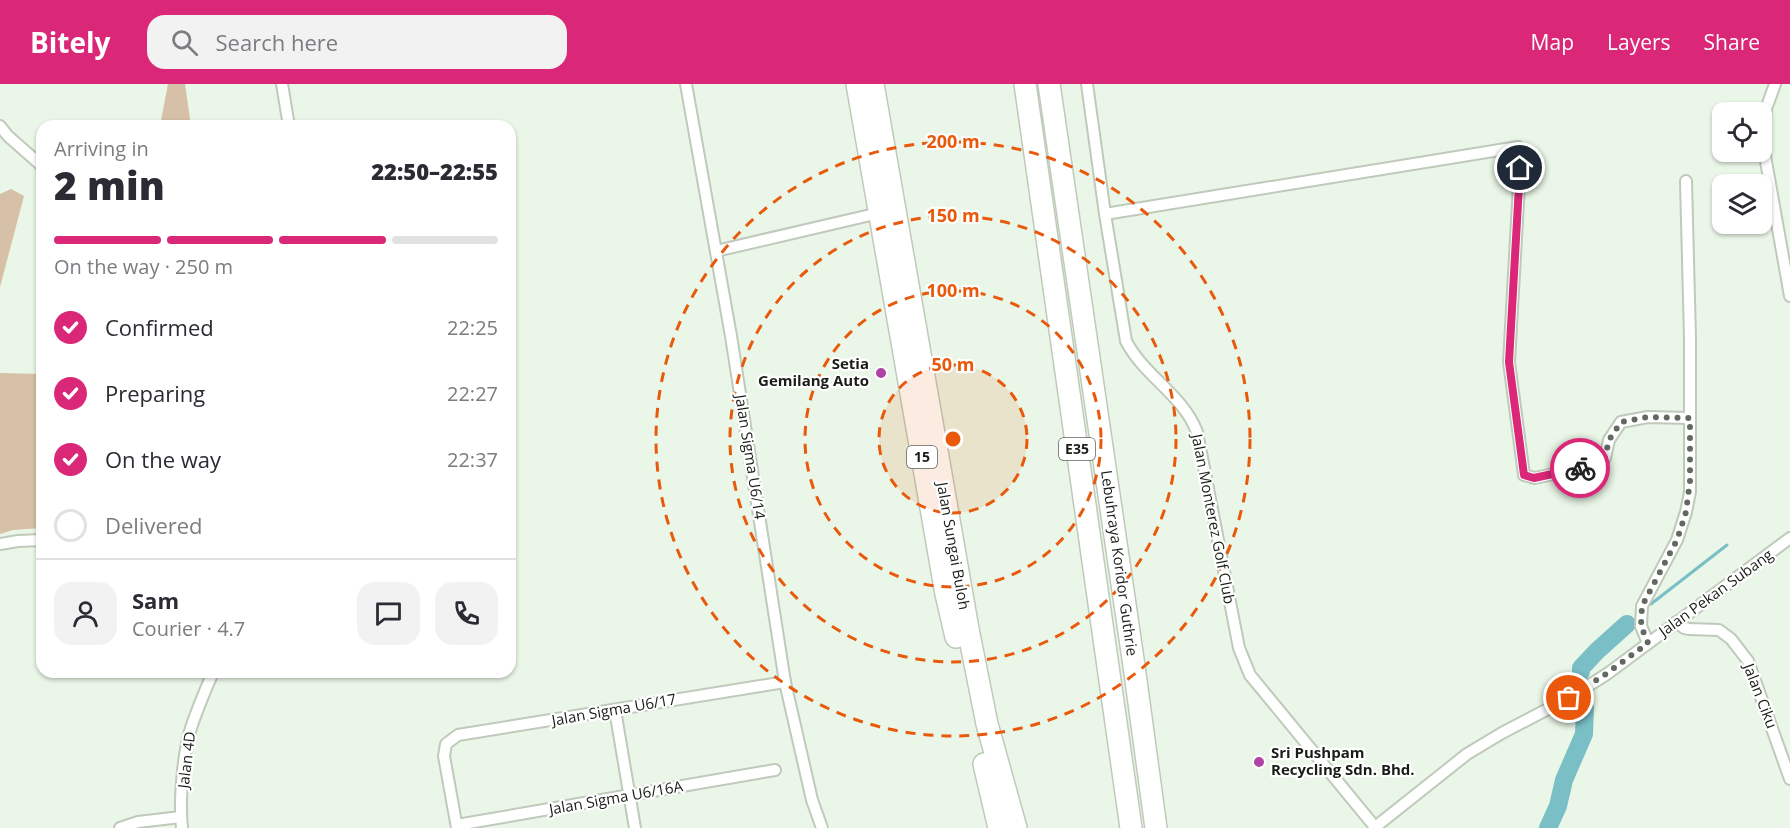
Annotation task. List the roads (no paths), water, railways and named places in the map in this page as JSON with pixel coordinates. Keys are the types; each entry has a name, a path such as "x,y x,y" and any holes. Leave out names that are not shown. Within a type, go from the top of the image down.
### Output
{"highway":[{"name":"Jalan Sungai Buloh","path":"857,84 946,594 999,828"},
{"name":"Jalan Sungai Buloh","path":"873,84 968,629 987,724 1016,828"},
{"name":"Lebuhraya Koridor Guthrie","path":"1025,84 1130,821"},
{"name":"Lebuhraya Koridor Guthrie","path":"1049,84 1155,820"}],"street":[{"path":"282,84 288,120"},
{"name":"Jalan Sigma U6/14","path":"686,84 716,251 785,682 812,800 822,828"},
{"name":"Jalan Monterez Golf Club","path":"1087,84 1126,341 1136,357 1187,411 1197,432 1239,648 1250,675 1374,828"},
{"path":"1775,84 1766,109 1762,139 1790,296"},
{"path":"0,126 36,161"},
{"path":"1105,214 1518,147 1520,168 1509,362 1524,475 1534,478 1599,464 1605,458 1609,440 1621,422 1648,417 1690,418"},
{"path":"1648,643 1641,626 1642,606 1677,540 1686,512 1690,481 1686,181"},
{"path":"716,251 879,213"},
{"name":"Jalan Pekan Subang","path":"1374,828 1467,754 1569,698 1606,674 1790,538"},
{"path":"0,544 36,540"},
{"name":"Jalan Ciku","path":"1676,622 1689,629 1719,630 1731,639 1748,661 1790,779"},
{"name":"Jalan 4D","path":"182,822 186,752 192,726 211,678"},
{"name":"Jalan Sigma U6/17","path":"457,827 444,756 446,744 458,735 785,682"},
{"path":"615,710 635,828"},
{"name":"Jalan Sigma U6/16A","path":"457,827 775,771"},
{"path":"120,828 138,822 182,822"}],"waterway":[{"path":"1651,604 1727,545"},
{"path":"1581,672 1581,668 1597,651 1627,624"},
{"path":"1548,828 1558,806 1564,780 1584,734 1585,708"}],"place":[{"name":"Setia Gemilang Auto","path":"881,373"},
{"name":"Sri Pushpam Recycling Sdn. Bhd.","path":"1259,762"}]}
